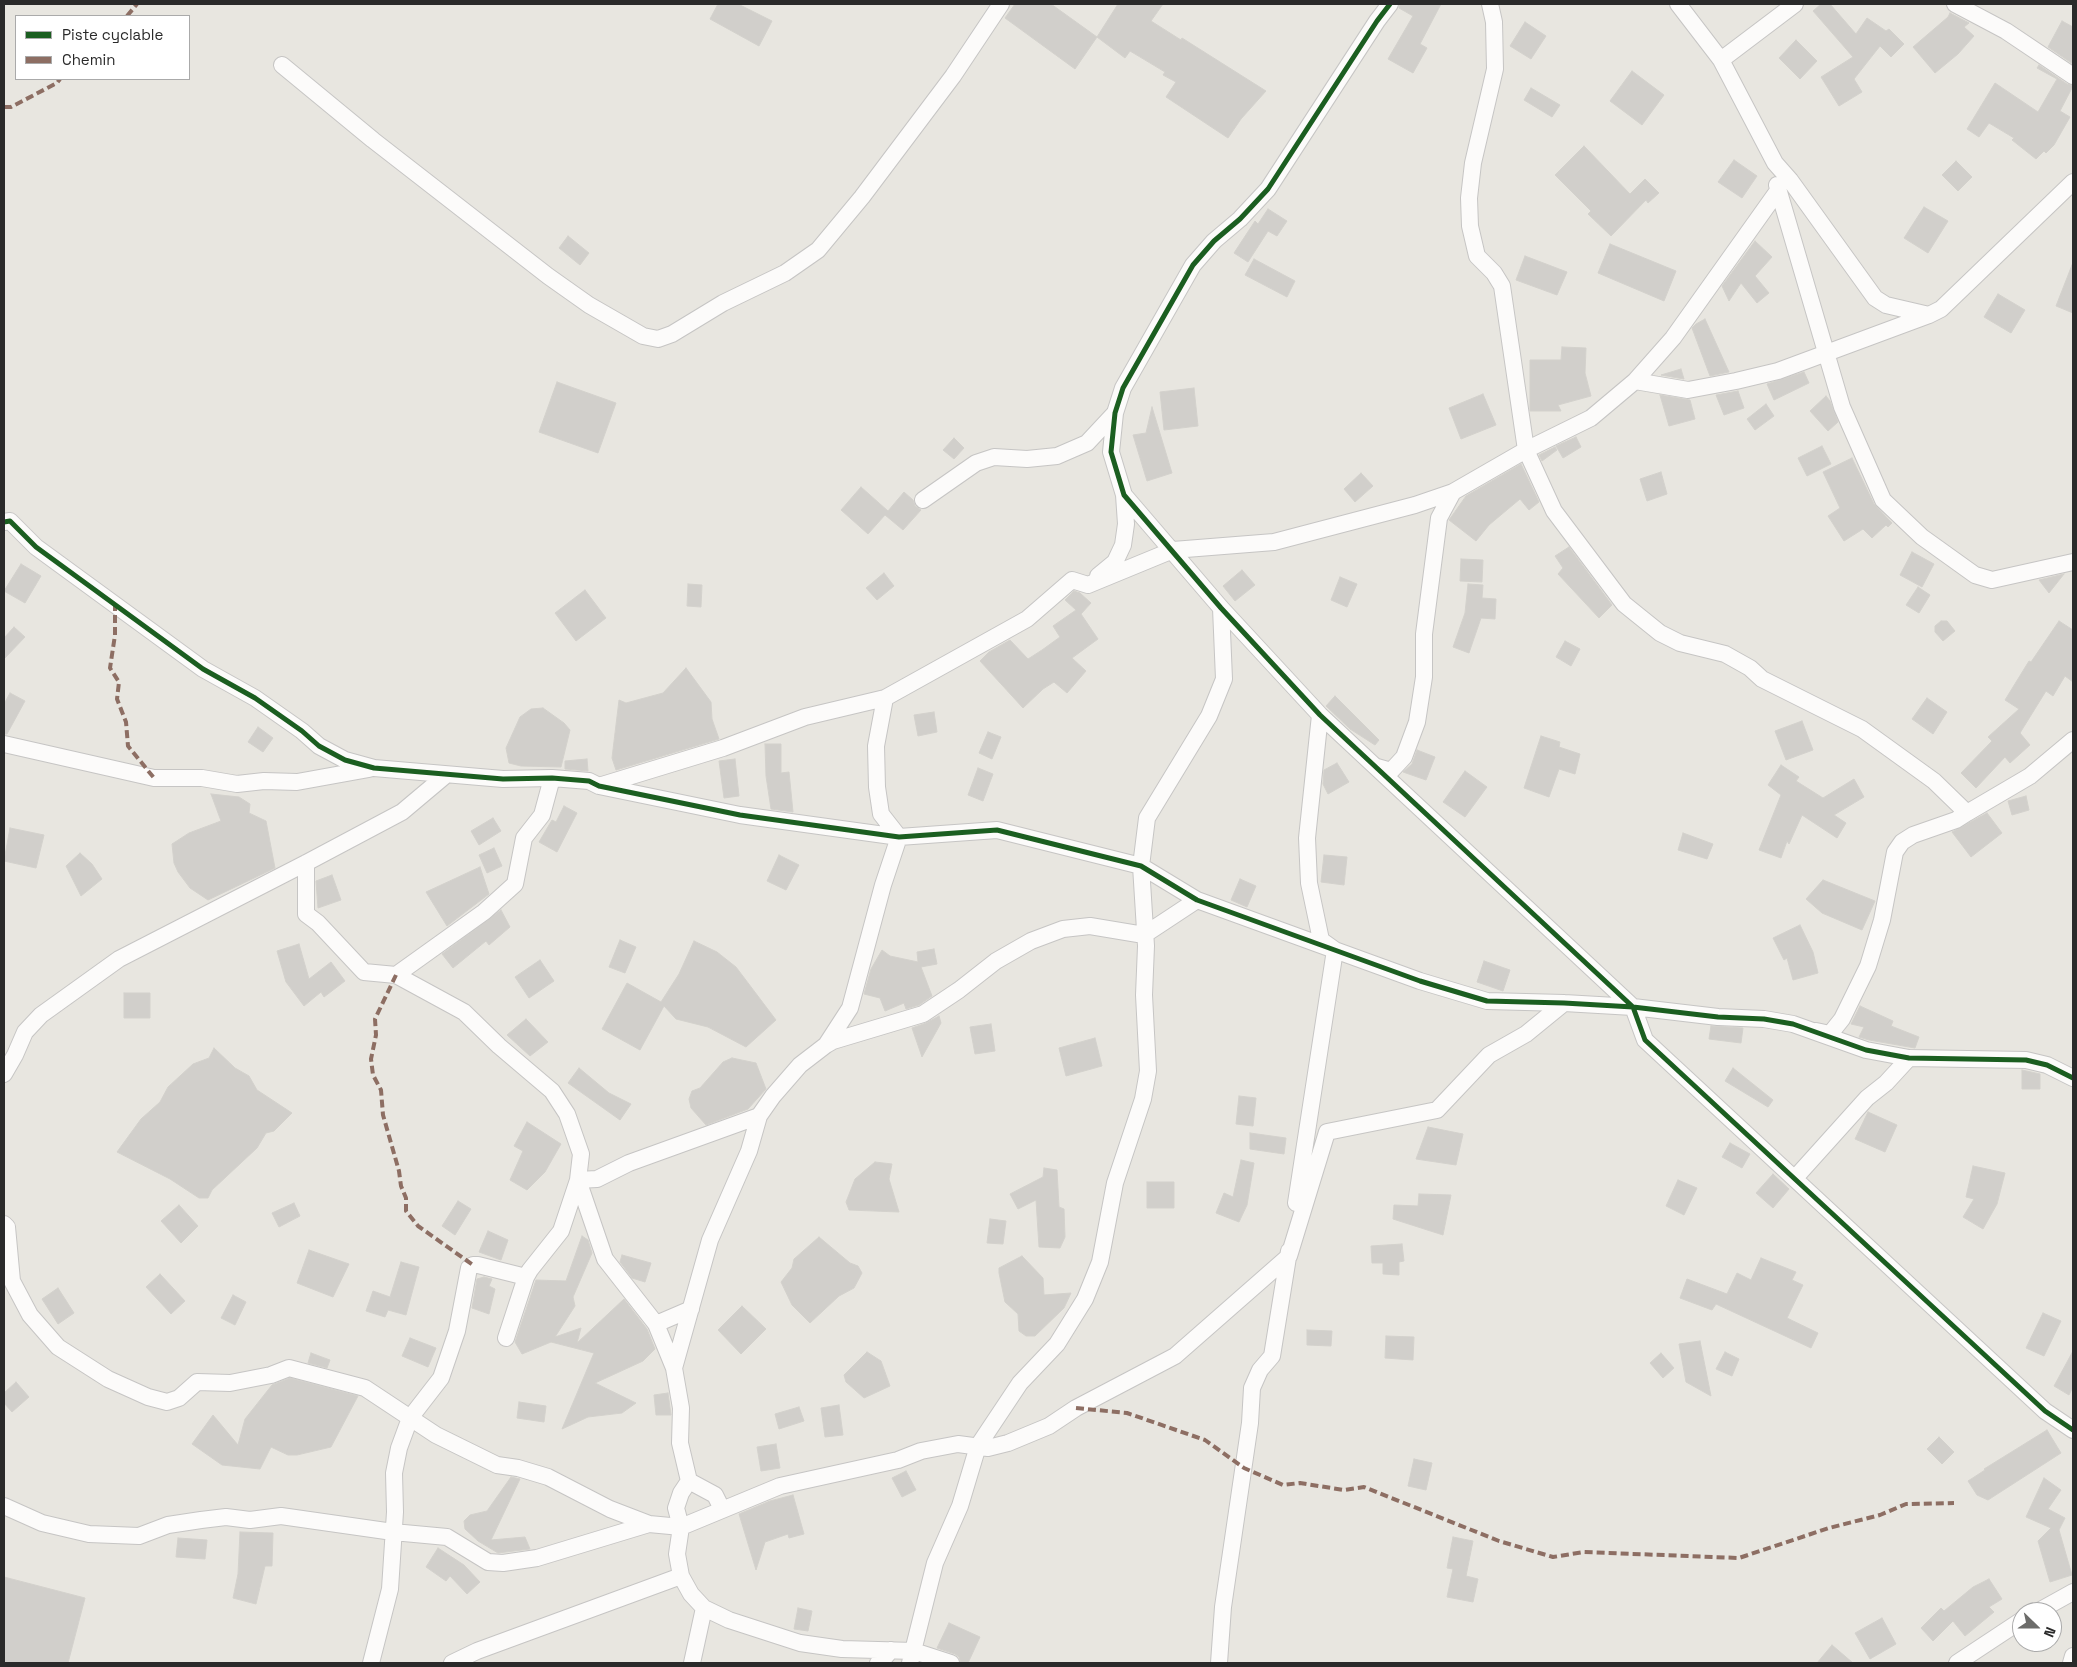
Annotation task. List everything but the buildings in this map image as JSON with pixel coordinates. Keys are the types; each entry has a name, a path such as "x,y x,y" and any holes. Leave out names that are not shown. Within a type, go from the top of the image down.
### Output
{"street":[{"path":"282,65 373,140 548,276 589,305 643,336 658,339 672,334 723,303 785,273 818,250 862,197 953,76 1001,4"},
{"path":"1088,585 1115,562 1123,545 1126,524 1124,495 1111,452 1115,413 1124,388 1193,265 1214,241 1240,219 1268,189 1376,21 1390,4"},
{"path":"1490,4 1494,22 1495,69 1473,163 1469,198 1470,226 1477,256 1494,273 1502,286 1526,450 1554,510 1624,604 1660,633 1680,643 1725,654 1750,668 1762,679 1862,729 1934,781 1967,813"},
{"path":"1678,4 1721,60 1775,163 1790,180 1875,298 1886,305 1929,315"},
{"path":"1721,60 1796,4"},
{"path":"1955,4 2006,32 2073,76"},
{"path":"1775,163 1777,192 1825,354 1842,407 1883,500 1922,538 1974,575 1992,580 2073,562"},
{"path":"1634,382 1688,390 1709,387 1778,371 1929,315 1941,309 2073,182"},
{"path":"598,786 722,748 805,717 884,698 1027,619 1072,580 1088,585 1173,550 1274,542 1415,505 1453,492 1526,450 1590,418 1634,382 1673,338 1777,192"},
{"path":"923,500 976,463 994,457 1027,459 1057,456 1087,443 1115,413"},
{"path":"1377,767 1391,771 1404,757 1416,722 1424,677 1424,634 1439,518 1453,492"},
{"path":"1124,495 1221,608 1320,714 1633,1007 1645,1040 2045,1411 2073,1430"},
{"path":"4,522 10,521 36,547 203,669 255,698 302,731 319,746 345,760 374,768 446,775 590,781 598,786 740,815 899,837 997,830 1141,866 1197,900 1420,981 1487,1001 1633,1007 1718,1018 1764,1019 1794,1024 1866,1050 1909,1058 2026,1060 2047,1065 2073,1078"},
{"path":"912,1657 935,1563 960,1506 978,1446 1020,1383 1057,1344 1085,1299 1100,1262 1115,1182 1143,1099 1148,1071 1144,995 1146,946 1141,866 1147,818 1208,716 1224,679 1221,608"},
{"path":"884,698 876,746 877,787 881,814 899,837"},
{"path":"1320,714 1307,838 1310,884 1321,940 1335,950"},
{"path":"1811,1030 1830,1034 1842,1019 1864,975 1882,920 1895,852 1902,842 1913,835 1956,820 2030,776 2073,740"},
{"path":"4,744 154,778 202,778 237,784 264,781 297,782 374,768"},
{"path":"4,1074 25,1032 41,1014 119,959 306,864 402,812 446,775"},
{"path":"396,975 484,912 515,884 524,838 542,815 552,778"},
{"path":"826,1045 850,1008 880,894 899,837"},
{"path":"306,864 306,914 318,923 364,972 396,975 464,1012 499,1046 552,1091 567,1114 581,1154 578,1180 561,1231 530,1270 526,1278 506,1338"},
{"path":"674,1368 710,1240 749,1151 759,1116 800,1065 833,1041 923,1014 959,990 996,961 1031,941 1063,929 1090,926 1144,935 1197,900"},
{"path":"1219,1663 1222,1607 1250,1423 1252,1388 1260,1370 1272,1356 1335,950"},
{"path":"4,1224 7,1228 12,1281 30,1315 58,1347 108,1380 148,1397 168,1402 179,1398 197,1382 230,1382 271,1375 289,1368 365,1388 436,1435 497,1465 518,1468 548,1477 610,1508 649,1524 681,1527 780,1486 898,1460 922,1451 958,1444 988,1448 1008,1444 1050,1426 1076,1408 1175,1356 1289,1256 1327,1132 1437,1110 1489,1055 1526,1034 1564,1003"},
{"path":"1794,1178 1867,1098 1886,1083 1909,1058"},
{"path":"578,1180 597,1178 629,1163 759,1116"},
{"path":"578,1180 605,1259 656,1324 674,1368 681,1408 680,1443 689,1481 716,1496 722,1509"},
{"path":"371,1663 390,1589 394,1532 394,1473 399,1448 410,1418 441,1378 457,1330 469,1268 473,1265 478,1265 526,1278"},
{"path":"656,1324 691,1309"},
{"path":"689,1481 680,1493 676,1508 681,1527 677,1554 681,1576 691,1594 704,1608 729,1620 800,1643 842,1649 891,1650 912,1657 951,1663"},
{"path":"4,1506 42,1523 89,1534 138,1536 168,1524 226,1517 250,1520 281,1516 394,1532 447,1537 488,1562 503,1564 536,1558 649,1524"},
{"path":"452,1663 477,1651 681,1576"},
{"path":"2055,1602 2073,1592"},
{"path":"692,1663 704,1608"},
{"path":"1957,1663 2012,1627"},
{"path":"878,1663 891,1650"},
{"path":"2071,1663 2073,1656"}],"marked path":[{"path":"128,15 137,4"},
{"path":"4,107 11,107 57,83 59,80"},
{"path":"115,603 115,635 110,668 119,682 117,699 126,722 128,746 154,778"},
{"path":"396,975 375,1019 376,1035 371,1059 373,1075 381,1090 383,1115 399,1171 401,1186 406,1198 406,1211 418,1226 473,1265"},
{"path":"1076,1408 1127,1413 1205,1440 1244,1468 1283,1485 1300,1483 1344,1490 1364,1487 1499,1541 1553,1557 1584,1552 1739,1558 1829,1528 1880,1515 1906,1504 1954,1503"}],"cycle path":[{"path":"1390,4 1268,189 1240,219 1214,241 1193,265 1123,388 1115,413 1111,452 1124,495 1221,608 1320,715 1633,1007 1645,1040 2045,1411 2073,1430"},
{"path":"4,522 10,521 36,547 203,669 255,698 302,731 319,746 345,760 374,768 503,779 552,778 589,781 599,786 740,815 899,837 997,830 1141,866 1197,900 1420,981 1487,1001 1633,1007 1718,1017 1764,1019 1793,1024 1866,1050 1909,1058 2026,1060 2047,1065 2073,1078"}]}
